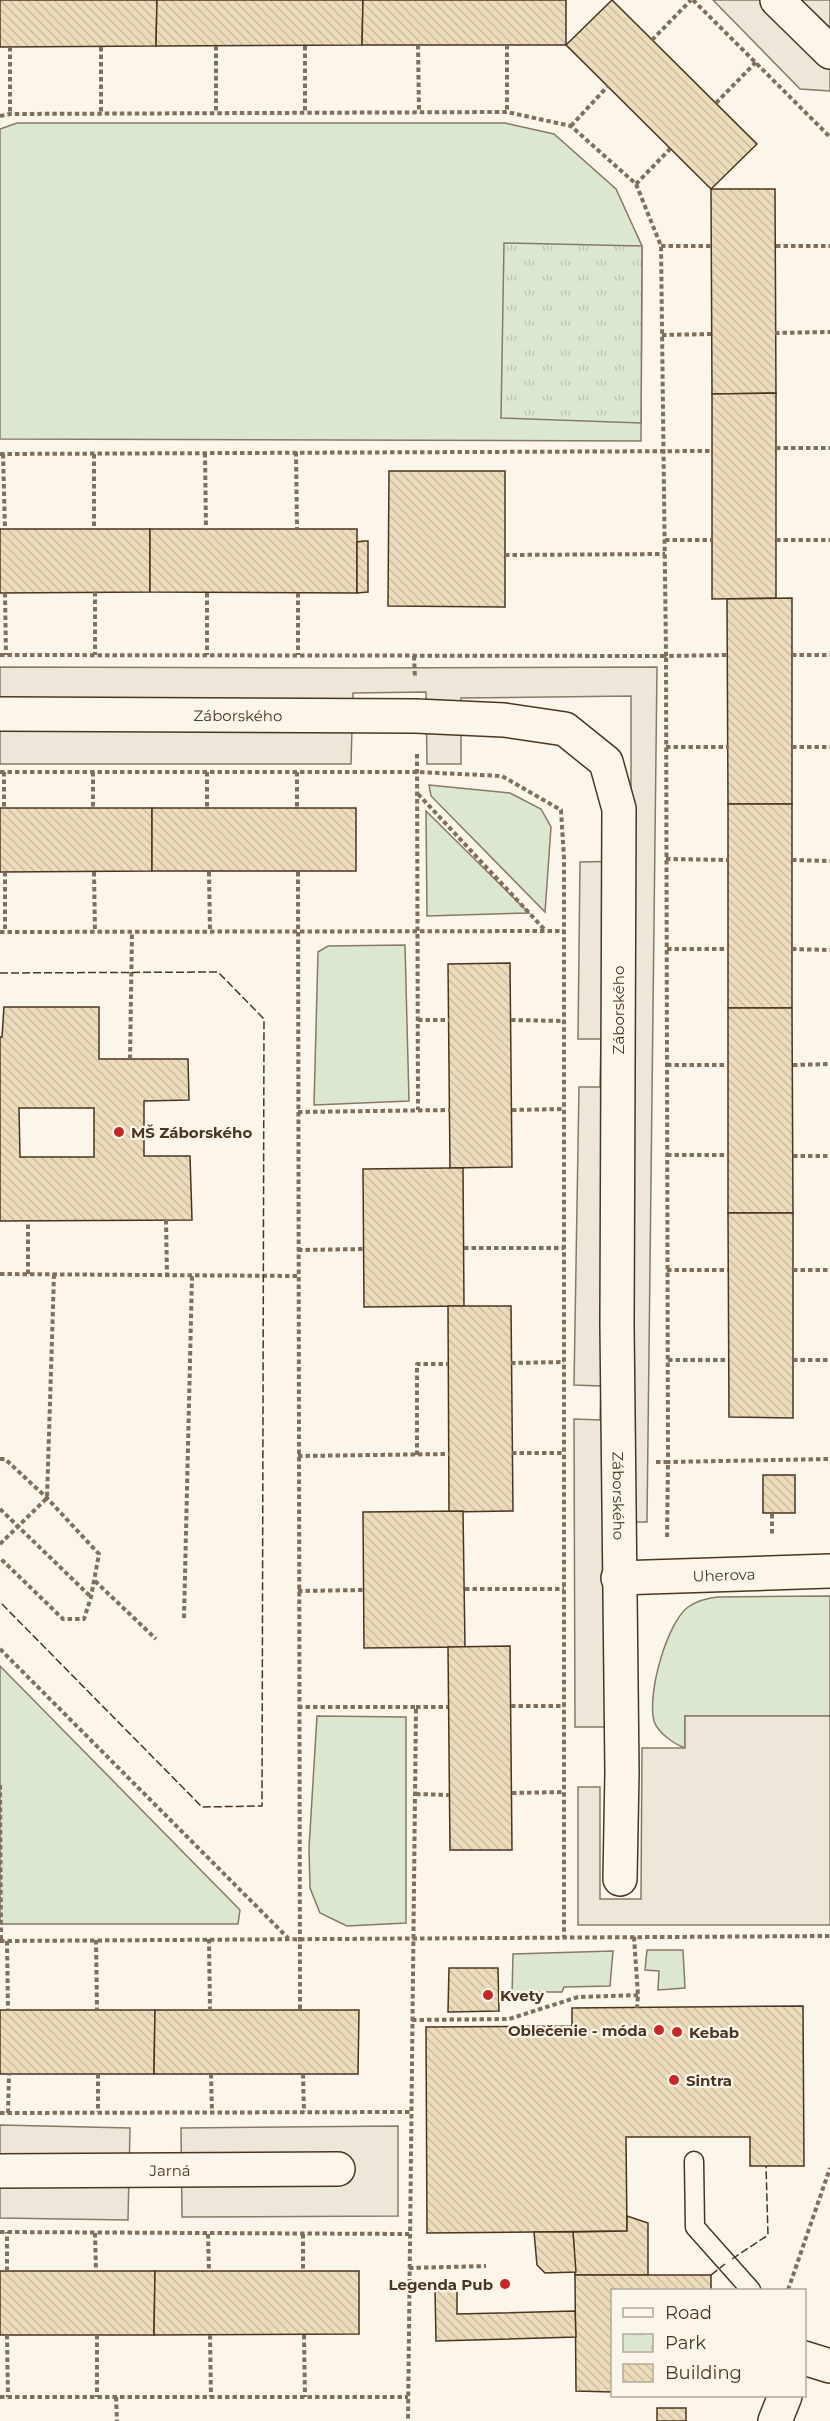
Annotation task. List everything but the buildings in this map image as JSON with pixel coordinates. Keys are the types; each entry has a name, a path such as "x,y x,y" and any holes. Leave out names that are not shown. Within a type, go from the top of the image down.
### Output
{"street":[{"path":"777,0 830,52"},
{"name":"Záborského","path":"0,714 416,716 504,720 565,729 606,762 619,809 616,1325 622,1772 620,1879"},
{"name":"Uherova","path":"618,1578 830,1570"},
{"name":"Jarná","path":"0,2171 338,2169"},
{"path":"806,2359 830,2366"},
{"path":"775,2421 785,2397"}],"lane":[{"path":"694,2161 694,2227 750,2289"}],"path":[{"path":"652,40 692,0 830,137"},
{"path":"418,45 419,112"},
{"path":"507,45 507,112"},
{"path":"216,46 216,113"},
{"path":"305,46 305,113"},
{"path":"10,47 10,114"},
{"path":"101,47 101,114"},
{"path":"716,103 756,62"},
{"path":"571,126 608,86"},
{"path":"0,116 10,114 507,112 571,126 636,184 661,246 666,656 668,1462 830,1459"},
{"path":"636,184 670,149"},
{"path":"661,246 711,246"},
{"path":"776,246 830,246"},
{"path":"776,333 830,332"},
{"path":"662,334 711,334"},
{"path":"776,448 830,448"},
{"path":"5,529 2,454 712,451"},
{"path":"296,452 297,529"},
{"path":"205,453 206,529"},
{"path":"94,454 94,529"},
{"path":"665,540 711,540"},
{"path":"776,540 830,540"},
{"path":"504,555 665,554"},
{"path":"5,592 6,655"},
{"path":"95,592 95,655"},
{"path":"207,593 207,655"},
{"path":"298,593 298,655"},
{"path":"0,655 728,655"},
{"path":"792,655 830,655"},
{"path":"666,747 728,747"},
{"path":"792,747 830,747"},
{"path":"417,752 418,1110"},
{"path":"4,808 2,772 418,772 502,776 561,810 564,858 564,1937"},
{"path":"93,772 93,808"},
{"path":"207,772 207,808"},
{"path":"297,772 297,808"},
{"path":"418,794 545,931"},
{"path":"666,859 728,860"},
{"path":"792,860 830,861"},
{"path":"5,872 2,932 564,931"},
{"path":"94,872 95,932"},
{"path":"209,872 210,932"},
{"path":"298,872 300,2010"},
{"path":"130,1059 132,932"},
{"path":"667,949 728,949"},
{"path":"792,950 830,950"},
{"path":"418,1020 449,1020"},
{"path":"511,1020 564,1021"},
{"path":"793,1065 830,1064"},
{"path":"667,1065 728,1065"},
{"path":"512,1110 564,1109"},
{"path":"298,1112 450,1110"},
{"path":"667,1155 728,1155"},
{"path":"793,1156 830,1156"},
{"path":"166,1220 167,1275"},
{"path":"28,1221 28,1274"},
{"path":"464,1248 564,1248"},
{"path":"298,1250 364,1249"},
{"path":"793,1269 830,1270"},
{"path":"667,1270 728,1270"},
{"path":"0,1274 298,1276"},
{"path":"0,1544 47,1498 54,1274"},
{"path":"184,1618 192,1275"},
{"path":"668,1360 728,1360"},
{"path":"793,1360 830,1360"},
{"path":"511,1363 564,1362"},
{"path":"417,1455 417,1364 448,1364"},
{"path":"512,1453 564,1453"},
{"path":"298,1456 449,1454"},
{"path":"0,1459 4,1459 47,1498 99,1554 91,1597 84,1619 63,1619 0,1558"},
{"path":"0,1509 91,1597"},
{"path":"94,1580 156,1639"},
{"path":"465,1589 564,1589"},
{"path":"298,1591 364,1590"},
{"path":"0,1649 288,1938"},
{"path":"511,1706 564,1706"},
{"path":"298,1707 448,1707"},
{"path":"408,2421 416,1707"},
{"path":"0,1785 1,1941 830,1936"},
{"path":"512,1793 564,1792"},
{"path":"416,1794 449,1795"},
{"path":"634,1937 637,2008"},
{"path":"209,1939 210,2010"},
{"path":"96,1940 97,2010"},
{"path":"7,1941 8,2010"},
{"path":"412,2020 509,2019 579,1996 638,1995"},
{"path":"8,2113 9,2074"},
{"path":"98,2074 98,2112"},
{"path":"211,2074 212,2112"},
{"path":"303,2074 303,2112"},
{"path":"0,2113 411,2112"},
{"path":"788,2289 830,2168"},
{"path":"0,2232 409,2234"},
{"path":"7,2232 7,2271"},
{"path":"95,2233 96,2271"},
{"path":"208,2234 209,2271"},
{"path":"303,2234 303,2271"},
{"path":"409,2268 486,2266"},
{"path":"8,2335 8,2397"},
{"path":"97,2335 97,2397"},
{"path":"210,2335 211,2397"},
{"path":"304,2335 305,2397"},
{"path":"0,2397 408,2397"},
{"path":"116,2397 117,2421"}],"green space":[{"path":"17,123 505,123 554,134 616,189 642,246 641,441 0,439 0,129"},
{"path":"504,243 642,246 641,423 501,418"},
{"path":"429,785 510,793 541,809 551,827 545,912 431,796"},
{"path":"426,811 529,913 427,916"},
{"path":"405,945 409,1101 314,1105 318,952 328,946"},
{"path":"830,1596 830,1716 685,1716 685,1748 671,1741 659,1730 654,1721 653,1695 660,1661 672,1628 688,1607 702,1600 718,1597"},
{"path":"0,1666 240,1910 238,1924 0,1924"},
{"path":"317,1716 406,1717 406,1923 347,1926 320,1913 310,1888 309,1848"},
{"path":"647,1950 683,1950 685,1988 658,1990 659,1971 645,1970"},
{"path":"613,1951 610,1986 564,1987 562,1992 531,1992 512,1996 513,1954"}],"shaded area":[{"path":"713,0 830,0 830,91 800,89"},
{"path":"0,667 657,667 647,1522 606,1522 607,1727 575,1727 574,1419 600,1420 601,1386 574,1385 579,1087 600,1087 601,1039 578,1039 580,862 631,861 631,696 461,698 461,764 427,764 426,692 353,693 351,764 0,764"},
{"path":"685,1716 830,1716 830,1925 578,1925 578,1787 600,1787 600,1899 641,1899 642,1748 685,1748"},
{"path":"0,2125 130,2128 128,2220 0,2218"},
{"path":"398,2126 398,2216 182,2217 181,2128"}],"fence":[{"path":"0,973 218,972 264,1019 262,1806 202,1807 0,1602"},
{"path":"732,2259 768,2235 766,2166"},
{"path":"711,2275 725,2264"}],"place":[{"name":"MŠ Záborského","path":"119,1132"},
{"name":"Kvety","path":"488,1995"},
{"name":"Oblečenie - móda","path":"659,2030"},
{"name":"Kebab","path":"677,2032"},
{"name":"Sintra","path":"674,2080"},
{"name":"Legenda Pub","path":"505,2284"}]}
